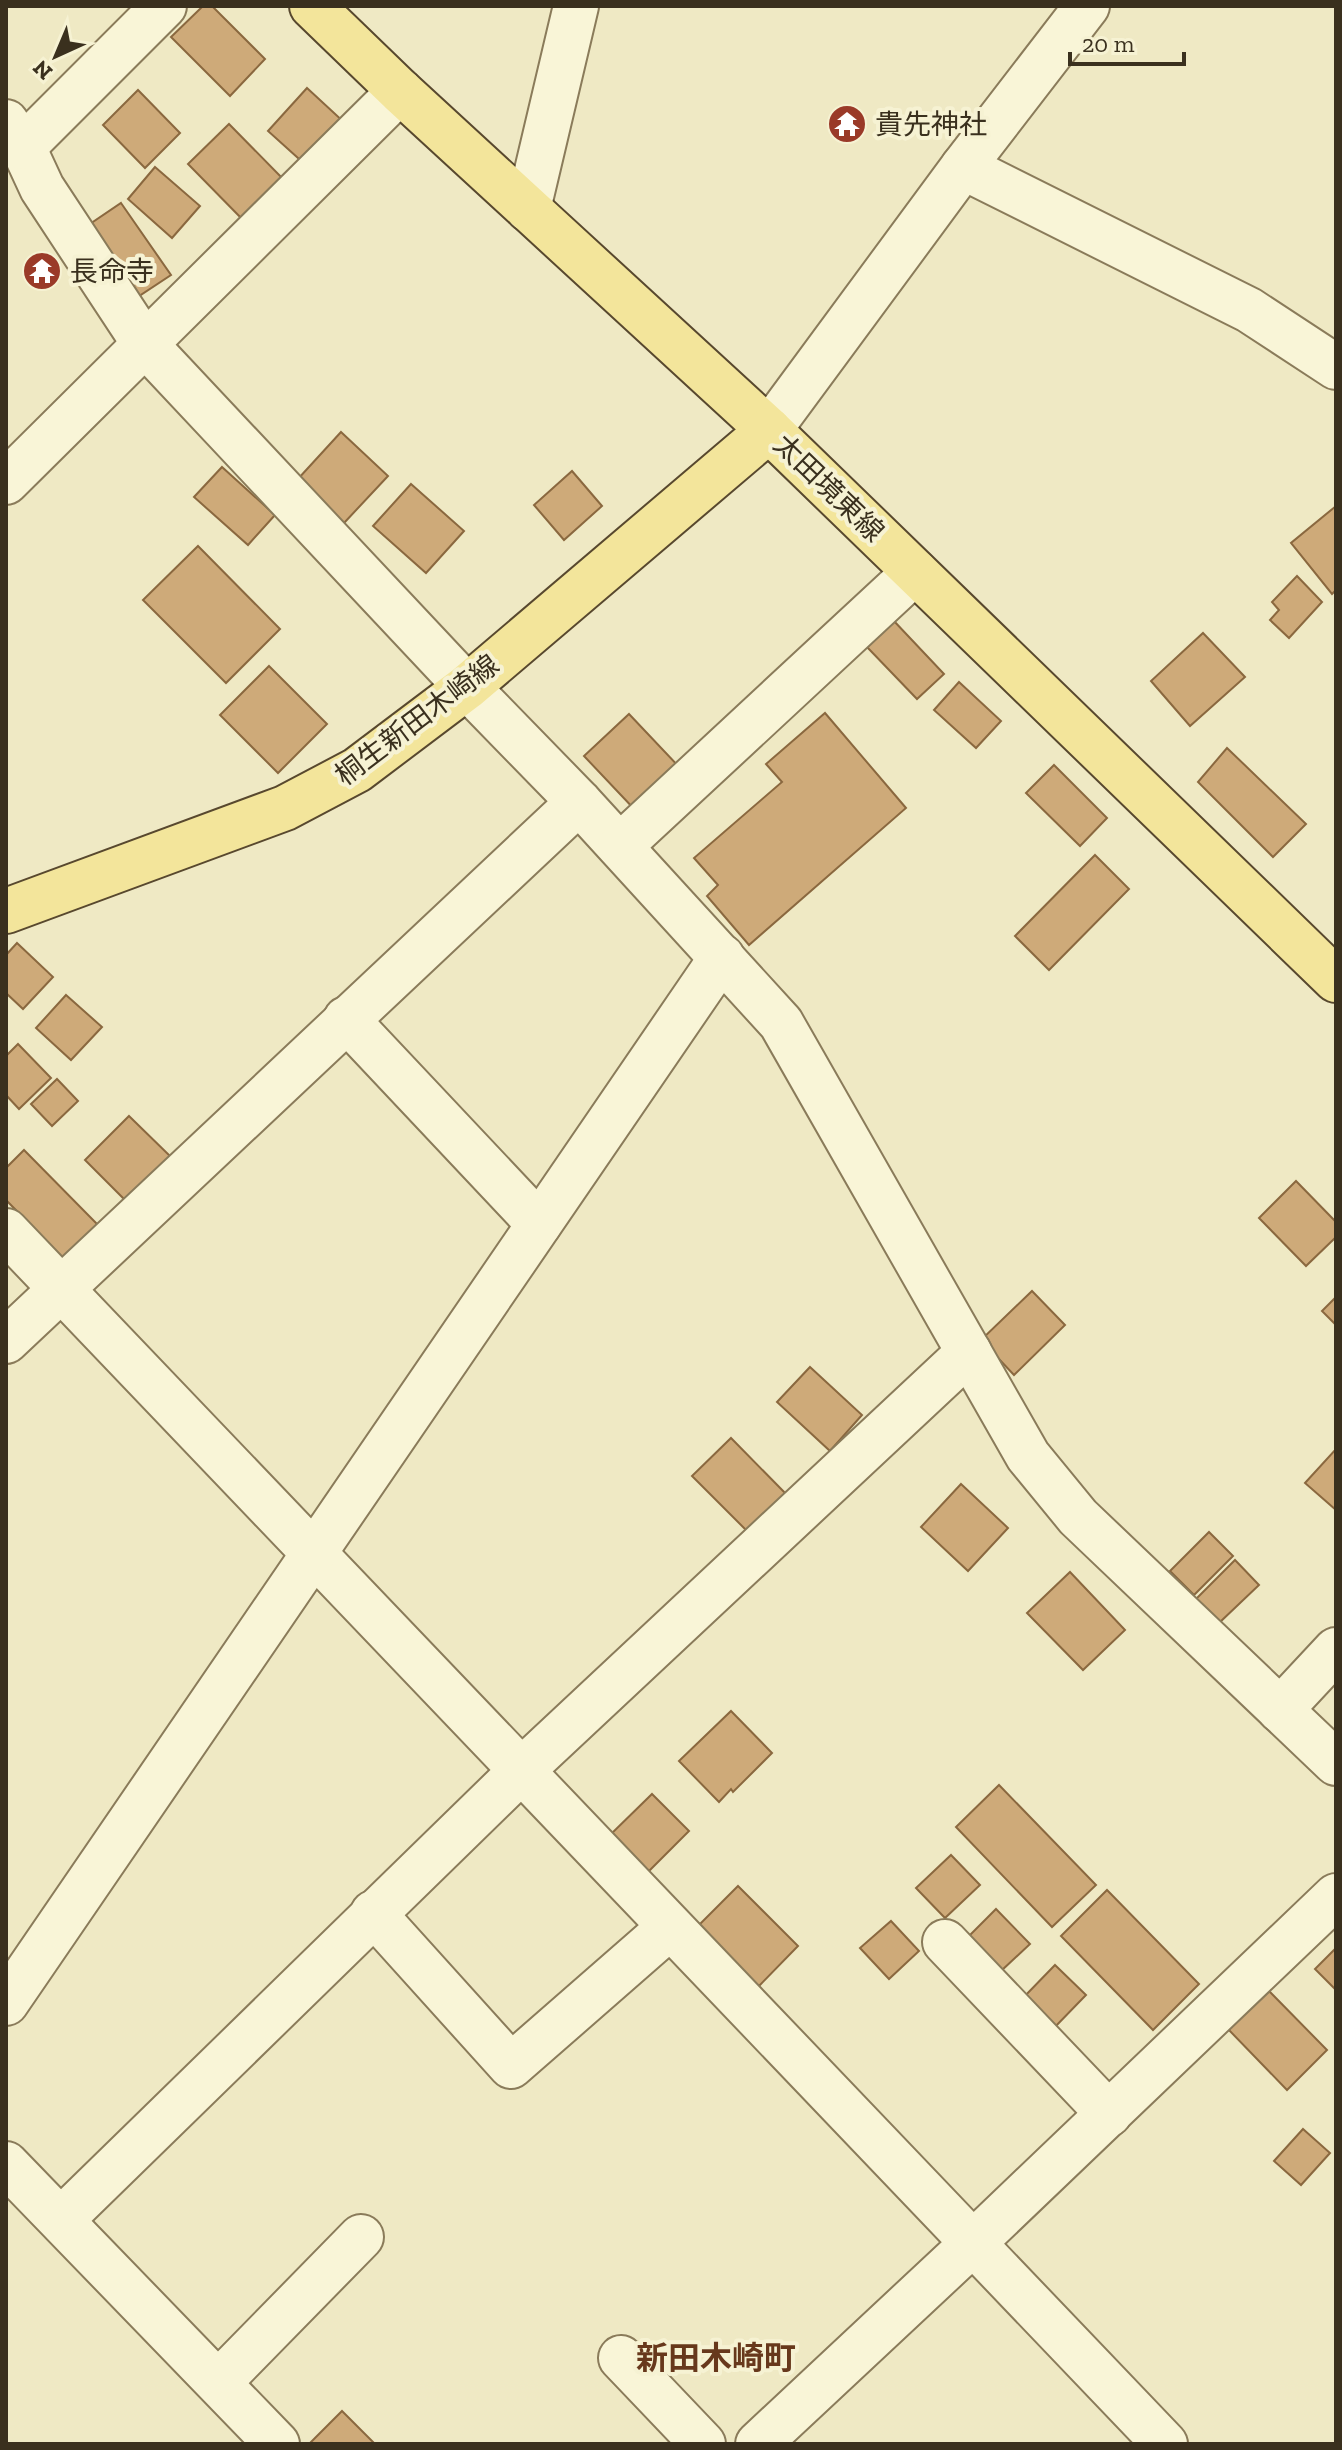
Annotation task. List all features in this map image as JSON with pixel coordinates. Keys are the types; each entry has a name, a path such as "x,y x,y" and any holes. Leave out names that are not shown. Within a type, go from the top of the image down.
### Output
{"main road":[{"name":"太田境東線","path":"312,6 400,91 769,430 1336,980"},
{"name":"桐生新田木崎線","path":"6,911 285,808 357,770 467,687 769,430"}],"street":[{"path":"164,6 14,135 42,188 144,343 579,802 781,1023 1028,1456 1078,1517 1336,1763"},
{"path":"528,209 576,6"},
{"path":"769,430 963,167 1087,6"},
{"path":"6,482 400,91"},
{"path":"963,167 1249,310 1336,367"},
{"path":"620,846 915,572"},
{"path":"6,1341 579,802"},
{"path":"7,2000 722,957"},
{"path":"346,1019 539,1224"},
{"path":"6,1231 1165,2444"},
{"path":"62,2219 521,1771 969,1352"},
{"path":"1280,1710 1336,1650"},
{"path":"758,2444 1336,1896"},
{"path":"373,1913 511,2066 670,1927"},
{"path":"945,1942 1109,2114"},
{"path":"6,2164 277,2444"},
{"path":"219,2382 361,2237"},
{"path":"621,2358 703,2444"}],"building":[{"path":"203,6 212,6 265,59 230,96 171,37"},
{"path":"307,88 346,124 308,167 268,131"},
{"path":"138,90 180,133 145,168 103,125"},
{"path":"229,124 288,184 247,224 188,164"},
{"path":"155,167 200,206 172,238 128,199"},
{"path":"121,203 171,275 133,300 84,228"},
{"path":"341,432 388,476 344,523 297,480"},
{"path":"222,467 275,515 248,545 194,497"},
{"path":"572,471 602,506 564,540 534,505"},
{"path":"411,484 464,531 426,573 373,526"},
{"path":"1336,506 1336,590 1332,594 1291,543"},
{"path":"198,546 280,629 226,683 143,600"},
{"path":"1297,576 1322,602 1289,638 1270,620 1279,610 1272,602"},
{"path":"893,620 944,674 917,699 866,646"},
{"path":"1203,633 1245,677 1190,726 1151,681"},
{"path":"269,666 327,724 278,773 220,715"},
{"path":"959,682 1001,721 976,748 934,710"},
{"path":"825,713 906,808 749,945 707,896 718,885 694,858 782,782 766,764"},
{"path":"629,714 682,770 637,812 584,756"},
{"path":"1227,748 1306,824 1273,857 1198,782"},
{"path":"1054,765 1107,818 1080,846 1026,793"},
{"path":"1095,855 1129,889 1049,970 1015,936"},
{"path":"17,943 53,977 23,1009 6,993 6,955"},
{"path":"66,995 102,1027 71,1060 36,1028"},
{"path":"18,1044 51,1078 19,1109 6,1095 6,1056"},
{"path":"57,1079 78,1101 52,1126 31,1104"},
{"path":"129,1116 171,1157 127,1202 85,1160"},
{"path":"24,1150 100,1227 66,1261 6,1200 6,1168"},
{"path":"1296,1181 1336,1222 1336,1237 1306,1266 1259,1218"},
{"path":"1032,1291 1065,1325 1014,1375 981,1340"},
{"path":"1336,1297 1336,1325 1322,1311"},
{"path":"810,1367 862,1415 830,1451 777,1402"},
{"path":"731,1438 790,1498 752,1536 692,1476"},
{"path":"1336,1449 1336,1510 1305,1483"},
{"path":"961,1484 1008,1528 968,1571 921,1527"},
{"path":"1209,1532 1233,1556 1194,1595 1170,1571"},
{"path":"1235,1560 1259,1585 1219,1623 1196,1599"},
{"path":"1070,1572 1125,1630 1083,1670 1027,1613"},
{"path":"731,1711 772,1753 719,1802 679,1761"},
{"path":"999,1785 1096,1885 1052,1927 956,1827"},
{"path":"652,1794 689,1831 646,1874 609,1836"},
{"path":"951,1855 980,1885 945,1918 916,1888"},
{"path":"738,1886 798,1946 757,1988 696,1928"},
{"path":"1107,1890 1199,1984 1153,2030 1061,1936"},
{"path":"996,1909 1030,1944 1001,1971 968,1937"},
{"path":"891,1921 919,1951 889,1979 860,1948"},
{"path":"1336,1948 1336,1990 1315,1969"},
{"path":"1055,1965 1086,1995 1051,2031 1020,2001"},
{"path":"1267,1989 1327,2050 1287,2090 1227,2028"},
{"path":"1303,2129 1330,2153 1301,2185 1274,2161"},
{"path":"342,2411 375,2444 309,2444"}],"place":[{"name":"貴先神社","path":"847,124"},
{"name":"長命寺","path":"42,271"}],"district":[{"name":"新田木崎町","path":"716,2358"}]}
